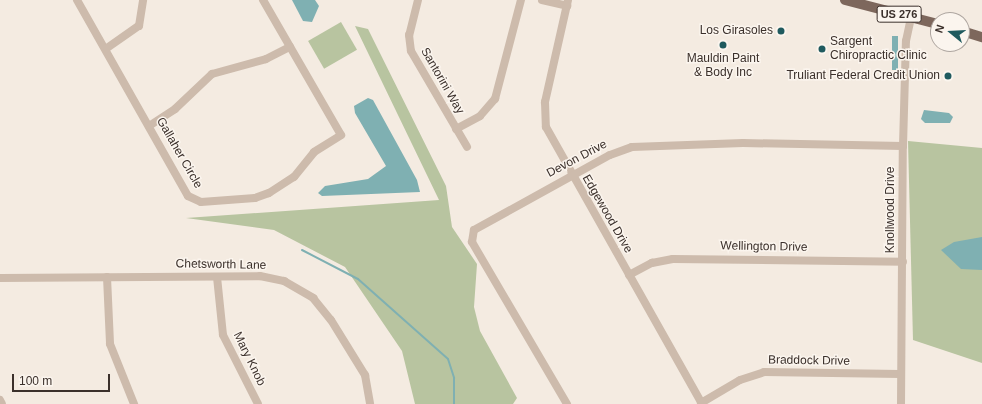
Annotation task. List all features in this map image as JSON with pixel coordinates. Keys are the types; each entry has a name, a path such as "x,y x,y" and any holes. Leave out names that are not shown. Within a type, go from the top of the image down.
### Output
{"main road":[{"name":"US 276","path":"845,0 930,22"},
{"path":"970,33 982,37"}],"street":[{"name":"Gallaher Circle","path":"77,0 107,48 149,126 194,201 255,198 282,186 314,152 341,135 263,0"},
{"path":"107,48 139,26 143,0"},
{"name":"Santorini Way","path":"418,0 409,35 410,51 467,147"},
{"path":"456,129 480,116 495,99 520,0"},
{"path":"542,0 568,3"},
{"name":"Edgewood Drive","path":"568,3 544,112 549,134 571,176 702,403"},
{"name":"Knollwood Drive","path":"901,404 900,374 903,146 906,41 911,17"},
{"path":"149,126 175,110 212,74 266,59 290,47"},
{"name":"Devon Drive","path":"567,404 470,236 479,227 610,155 643,145 903,146"},
{"name":"Wellington Drive","path":"629,275 652,263 673,259 902,262"},
{"name":"Mary Knob","path":"217,276 223,335 258,404"},
{"path":"107,277 110,344 134,404"},
{"name":"Chetsworth Lane","path":"0,278 271,277 295,286 313,298 360,366 370,404"},
{"name":"Braddock Drive","path":"702,403 740,380 764,372 900,374"},
{"path":"0,400 2,404"}],"green space":[{"path":"341,22 357,50 324,69 308,41"},
{"path":"355,26 368,29 446,186 452,227 477,264 474,307 480,331 517,398 513,404 415,404 402,351 345,267 274,230 186,218 439,200"},
{"path":"908,141 982,148 982,363 913,340"}],"water":[{"path":"292,0 315,0 319,6 312,22 303,21"},
{"path":"892,36 898,36 898,70 892,70"},
{"path":"368,98 373,100 417,180 420,192 322,196 318,193 325,186 368,179 386,166 355,113 354,106"},
{"path":"924,110 949,113 953,117 950,123 925,123 921,119"},
{"path":"982,237 982,270 961,269 941,250 954,242"}],"waterway":[{"path":"302,250 358,279 448,359 454,378 454,404"}],"place":[{"name":"Los Girasoles","path":"781,31"},
{"name":"Mauldin Paint & Body Inc","path":"723,45"},
{"name":"Sargent Chiropractic Clinic","path":"822,49"},
{"name":"Truliant Federal Credit Union","path":"948,76"}]}
